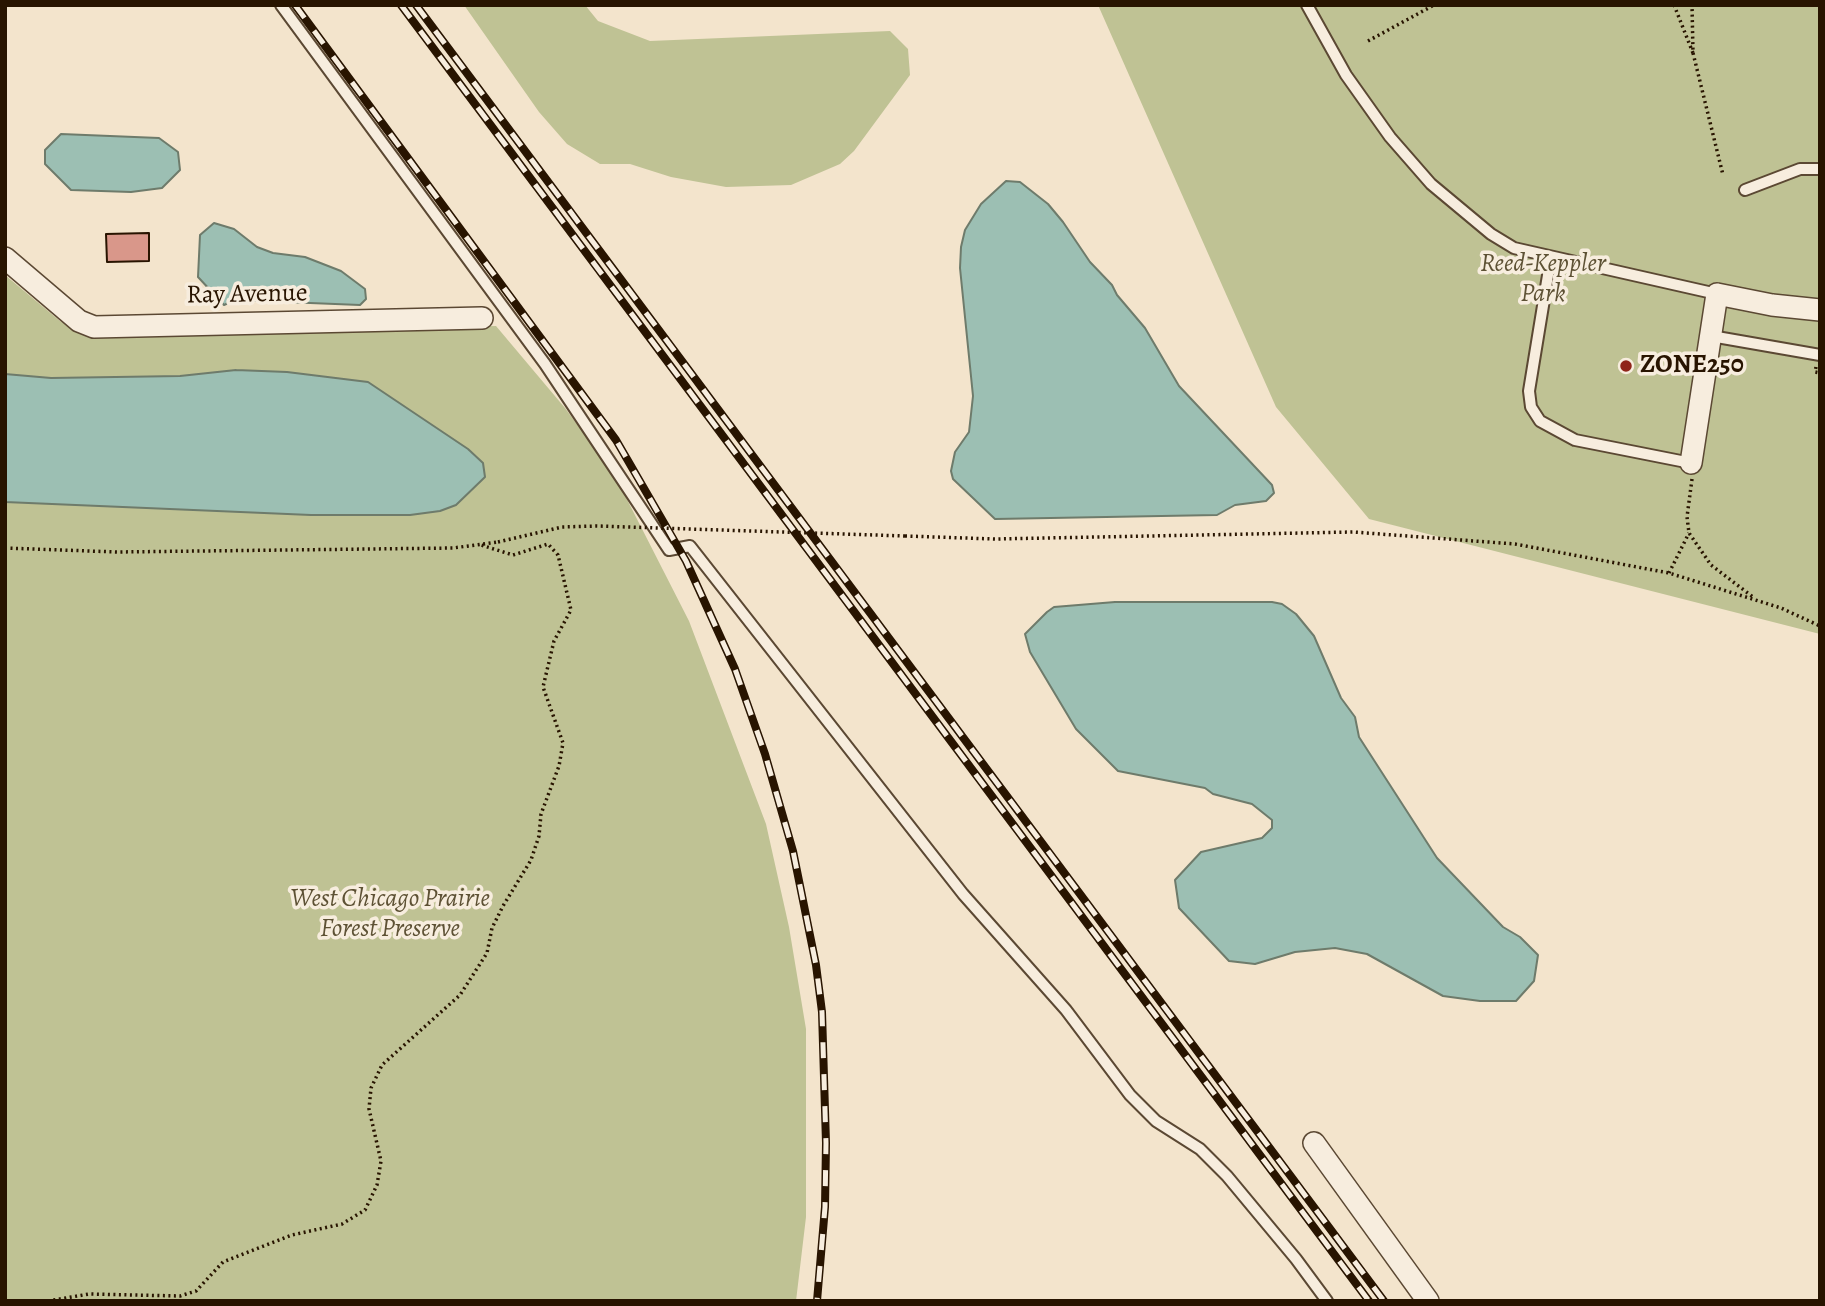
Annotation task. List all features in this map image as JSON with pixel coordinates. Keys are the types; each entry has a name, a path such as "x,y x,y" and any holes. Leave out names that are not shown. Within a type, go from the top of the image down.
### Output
{"street":[{"name":"Ray Avenue","path":"5,258 79,321 94,327 482,318"},
{"path":"1691,463 1717,294 1772,305 1820,310"},
{"path":"1314,1143 1428,1301"}],"lane":[{"path":"281,5 545,364 669,550 690,546 963,894 1066,1010 1130,1095 1156,1121 1200,1149 1227,1176 1327,1301"},
{"path":"1307,5 1312,18 1358,93 1431,184 1491,234 1514,248 1717,294"},
{"path":"1745,190 1800,169 1820,169"},
{"path":"1551,257 1529,391 1531,407 1540,421 1575,440 1691,463"},
{"path":"1711,336 1820,355"}],"path":[{"path":"1368,41 1434,5"},
{"path":"1674,5 1693,53 1723,175"},
{"path":"1692,5 1693,53"},
{"path":"1669,573 1689,533 1691,463"},
{"path":"5,548 117,552 453,548 498,542 562,527 597,526 995,539 1353,532 1515,544 1669,573 1756,599 1820,626"},
{"path":"1689,533 1711,565 1756,599"},
{"path":"48,1301 89,1294 180,1296 196,1291 223,1262 292,1235 342,1224 365,1210 377,1185 381,1161 369,1109 371,1088 383,1065 460,995 487,953 492,929 531,860 539,836 541,814 549,786 559,766 563,743 543,687 554,641 571,610 558,555 548,544 513,555 481,545"}],"green space":[{"path":"464,5 585,5 598,21 650,41 890,31 908,49 910,75 854,151 840,164 791,185 726,187 671,177 630,164 600,164 567,144 539,112"},
{"name":"Reed-Keppler Park","path":"1098,5 1820,5 1820,634 1369,519 1276,407"},
{"name":"West Chicago Prairie Forest Preserve","path":"5,275 77,332 100,335 496,326 565,408 614,474 689,621 766,824 789,927 806,1029 806,1217 796,1301 5,1301"}],"water":[{"path":"61,134 159,138 178,152 180,170 162,188 131,192 71,190 45,164 45,150"},
{"path":"1006,181 1020,182 1048,204 1063,222 1090,262 1112,285 1117,295 1145,328 1179,386 1272,485 1274,493 1266,501 1235,505 1217,515 995,519 953,479 951,471 955,452 969,432 973,396 960,268 961,247 965,230 981,204"},
{"path":"214,223 234,229 257,247 273,253 305,257 341,271 365,289 366,299 360,305 235,300 224,305 198,277 200,235"},
{"path":"236,370 287,372 368,382 468,449 483,463 485,477 456,505 440,511 410,515 311,515 5,502 5,374 51,378 180,376"},
{"path":"1115,602 1272,602 1282,604 1296,614 1314,636 1341,698 1355,717 1359,737 1437,858 1503,927 1520,937 1538,955 1534,981 1516,1001 1480,1001 1443,996 1367,954 1335,948 1295,952 1255,964 1229,961 1179,908 1175,880 1201,852 1262,838 1272,828 1272,820 1252,804 1213,794 1205,788 1118,771 1076,729 1030,652 1025,634 1054,607"}],"building":[{"path":"149,233 149,261 107,262 106,234"}],"railway":[{"path":"295,5 616,440 686,561 735,669 765,754 793,851 816,965 822,1012 826,1143 825,1207 817,1301"},
{"path":"401,5 1369,1301"},
{"path":"416,5 1384,1301"}],"place":[{"name":"ZONE250","path":"1626,366"}]}
